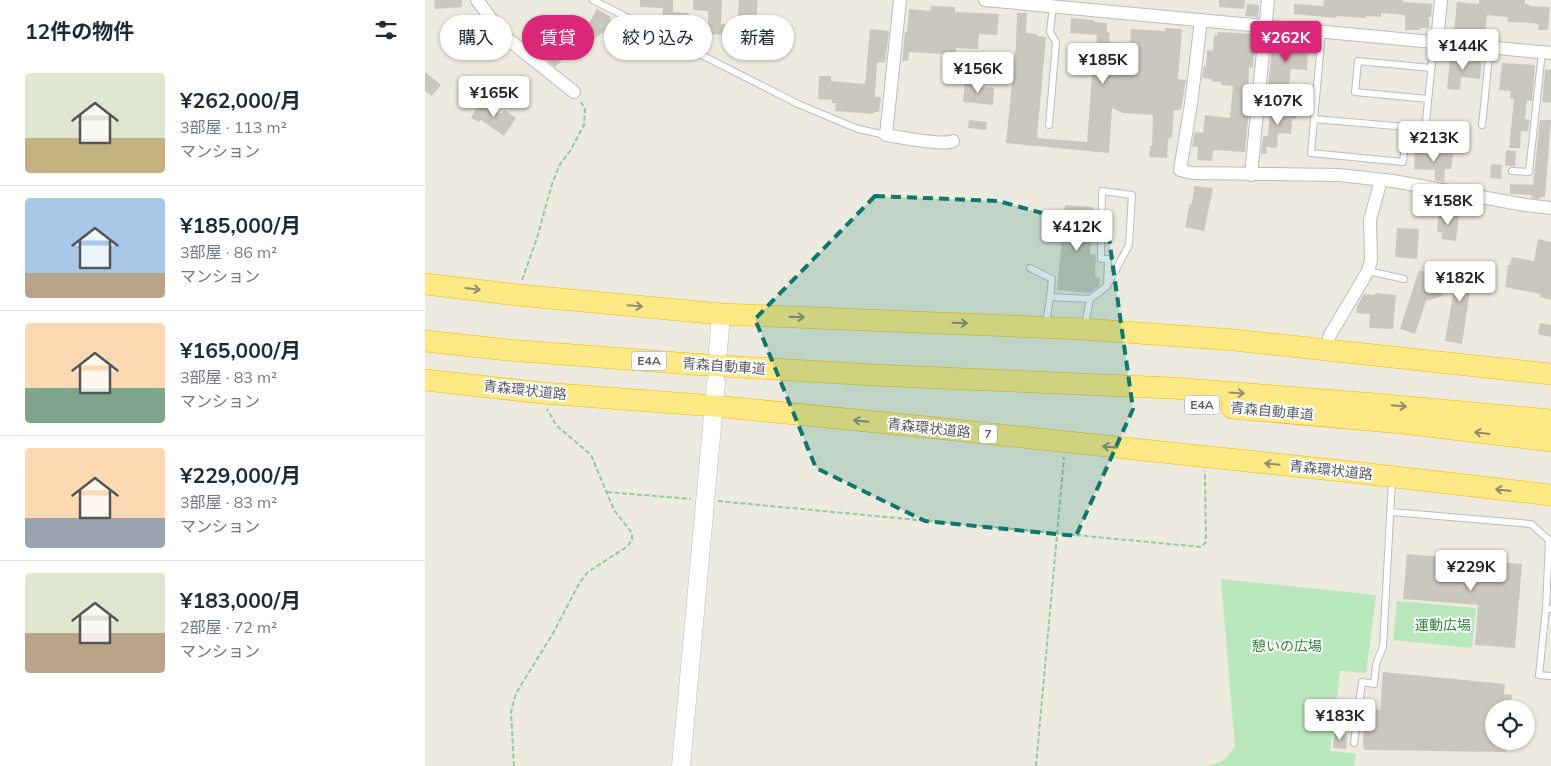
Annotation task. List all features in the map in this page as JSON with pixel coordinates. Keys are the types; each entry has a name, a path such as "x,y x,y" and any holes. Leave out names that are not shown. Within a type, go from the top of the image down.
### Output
{"highway":[{"path":"425,284 518,295 721,314 1084,328 1326,349 1551,374"},
{"name":"青森自動車道","path":"425,341 508,350 691,364 873,375 1062,394 1327,416 1544,426"},
{"name":"青森環状道路","path":"425,380 715,406 1205,456 1551,495"}],"street":[{"path":"477,0 504,36 573,92"},
{"path":"900,0 886,135 940,143 953,141"},
{"path":"985,0 1053,7 1082,5 1125,14 1547,52"},
{"path":"1125,14 1127,0"},
{"path":"1251,175 1268,0"},
{"path":"1435,42 1441,0"},
{"path":"1201,20 1191,104 1180,170 1192,173 1251,175 1339,175 1381,180 1525,206 1551,208"},
{"path":"1326,349 1330,335 1368,272 1371,260 1370,220 1381,180"},
{"path":"718,351 721,314"},
{"path":"681,766 716,382"}],"lane":[{"path":"593,0 799,104 858,129 886,135"},
{"path":"1049,125 1057,42 1050,32 1053,7"},
{"path":"1314,119 1407,127 1403,162 1311,153 1314,119 1322,32"},
{"path":"1424,141 1435,42"},
{"path":"1482,125 1490,47"},
{"path":"1512,171 1529,172 1547,52"},
{"path":"1428,99 1355,92 1358,61 1431,68"},
{"path":"1050,298 1090,299 1107,286 1129,245 1132,194 1102,191 1101,259 1108,259 1107,286"},
{"path":"1030,268 1052,279 1045,327"},
{"path":"1368,272 1405,279"},
{"path":"1084,328 1090,299"},
{"path":"1355,743 1362,682 1374,684 1376,664 1383,647 1392,477"},
{"path":"1391,512 1531,524 1549,540 1548,609 1539,675 1551,676"}],"path":[{"path":"518,295 552,184 560,164 570,151 584,125 585,109 573,92"},
{"path":"514,766 511,712 516,692 552,635 580,582 588,572 627,546 632,539 632,533 614,510 591,455 556,425 545,407 543,392"},
{"path":"1036,766 1066,442"},
{"path":"607,492 1201,547 1206,542 1205,456"}],"highlighted area":[{"path":"875,196 998,201 1108,231 1133,409 1076,536 925,521 816,468 755,319"}],"green space":[{"name":"憩いの広場","path":"1221,579 1376,595 1366,673 1340,671 1330,751 1356,754 1354,766 1208,766 1223,761 1235,747"},
{"name":"運動広場","path":"1397,601 1476,608 1472,648 1393,640"}],"building":[{"path":"434,0 462,0 462,7 435,9"},
{"path":"640,0 673,0 673,12 689,13 689,15 663,15 663,8 640,7"},
{"path":"693,0 722,0 722,35 712,34 712,15 708,15 708,11 693,10"},
{"path":"739,0 758,0 756,15 738,15"},
{"path":"1219,0 1245,0 1244,9 1219,7"},
{"path":"1324,0 1403,0 1403,2 1432,4 1429,28 1405,30 1405,15 1381,13 1381,17 1336,16 1336,18 1294,14 1294,4 1323,6"},
{"path":"1479,0 1525,0 1525,4 1529,4 1529,6 1550,7 1548,30 1538,30 1539,25 1534,23 1507,22 1508,17 1487,15 1485,34 1454,33 1457,2 1479,4"},
{"path":"1247,4 1259,5 1258,17 1245,16"},
{"path":"931,6 955,7 955,12 999,14 997,35 979,34 978,49 956,48 955,59 945,58 945,54 909,52 908,61 902,61 909,9 931,11"},
{"path":"597,9 608,15 604,15 604,31 594,39 594,15"},
{"path":"1017,13 1027,13 1026,33 1046,37 1037,138 1087,142 1097,35 1070,33 1071,18 1107,23 1107,32 1110,33 1109,42 1130,43 1131,29 1165,31 1165,28 1182,29 1178,79 1186,80 1181,110 1174,110 1172,138 1169,138 1168,141 1167,158 1149,157 1150,146 1152,146 1153,115 1123,113 1112,108 1109,153 1006,143 1016,45"},
{"path":"870,29 889,31 885,63 877,62 875,97 881,97 879,112 874,112 874,114 835,111 836,103 832,103 832,100 818,99 819,76 831,76 831,81 865,84"},
{"path":"1218,32 1255,34 1253,68 1249,67 1248,98 1250,98 1245,152 1213,150 1212,161 1197,160 1198,147 1192,146 1195,132 1203,133 1205,115 1230,118 1233,86 1221,85 1221,82 1212,82 1212,79 1202,78 1204,66 1206,67 1207,50 1213,51 1214,35 1217,36"},
{"path":"1279,40 1292,41 1291,47 1308,48 1307,70 1291,69 1289,88 1268,86 1272,47 1278,47"},
{"path":"1457,57 1482,59 1480,79 1461,77 1460,90 1447,89 1450,59 1456,60"},
{"path":"547,60 563,60 555,67"},
{"path":"1502,63 1535,65 1532,101 1527,100 1525,119 1530,120 1528,131 1521,131 1520,148 1509,148 1514,99 1510,99 1511,91 1499,90"},
{"path":"1545,69 1551,70 1551,103 1542,102"},
{"path":"425,72 441,85 432,96 425,91"},
{"path":"965,80 974,81 973,86 994,88 993,105 963,102"},
{"path":"480,102 501,114 504,110 516,118 504,136 481,120 479,122 471,118"},
{"path":"1270,108 1297,109 1296,119 1292,119 1291,134 1278,133 1277,148 1266,147 1267,154 1261,154 1263,136 1268,136"},
{"path":"969,120 987,122 986,130 968,128"},
{"path":"1540,120 1551,120 1545,197 1540,197 1540,199 1531,198 1532,195 1510,194 1510,184 1533,185"},
{"path":"1506,150 1516,151 1515,166 1505,166"},
{"path":"1415,152 1453,154 1451,169 1445,169 1444,182 1435,180 1435,170 1414,169"},
{"path":"1491,164 1502,165 1501,179 1490,178"},
{"path":"1194,186 1213,188 1204,231 1185,227 1190,203 1192,204"},
{"path":"1065,205 1093,207 1090,254 1096,255 1095,277 1100,277 1099,286 1090,293 1057,290"},
{"path":"1439,212 1459,214 1456,241 1441,239 1442,233 1437,232"},
{"path":"1397,228 1419,229 1417,259 1395,257"},
{"path":"1538,239 1551,242 1551,300 1540,297 1540,294 1505,287 1508,265 1510,265 1512,257 1534,261"},
{"path":"1459,261 1474,263 1462,344 1445,341"},
{"path":"1419,270 1438,276 1435,284 1443,296 1426,301 1415,334 1400,329"},
{"path":"1375,293 1396,295 1393,329 1369,328 1370,314 1356,313 1357,306 1364,294 1375,295"},
{"path":"1540,323 1551,325 1551,337 1538,334"},
{"path":"1407,554 1522,564 1515,648 1475,645 1478,605 1403,599"},
{"path":"1383,672 1505,684 1504,694 1512,695 1511,700 1485,700 1485,750 1506,750 1506,752 1364,750 1365,709 1380,710"},
{"path":"1334,733 1347,734 1346,749 1333,748"}]}
